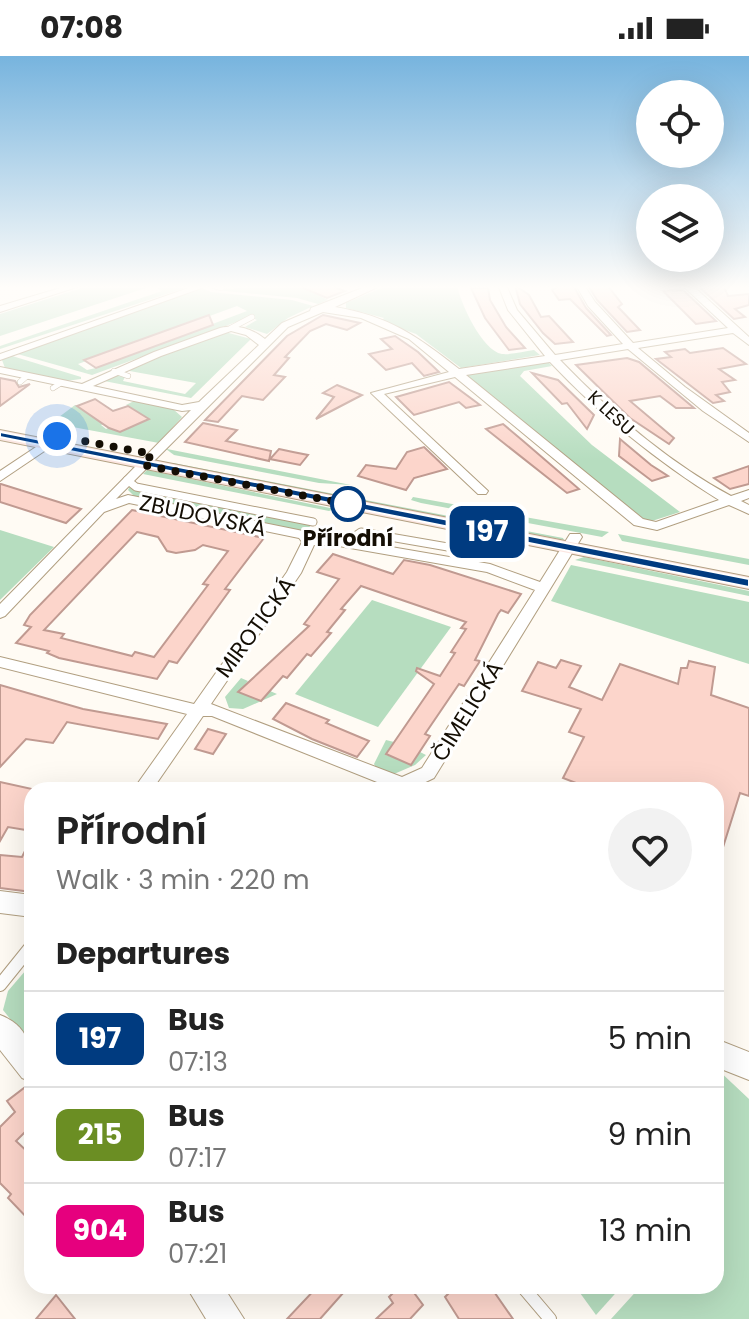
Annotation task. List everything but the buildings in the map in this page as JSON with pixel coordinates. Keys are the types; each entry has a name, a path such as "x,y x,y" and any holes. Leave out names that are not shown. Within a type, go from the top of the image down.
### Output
{"main road":[{"path":"0,425 147,460 570,549 749,583"},
{"path":"0,435 147,460"},
{"path":"570,549 749,570"}],"street":[{"path":"0,357 37,344"},
{"path":"80,390 114,371 188,344"},
{"name":"ZBUDOVSKÁ","path":"0,613 257,344"},
{"path":"419,344 639,522 657,526 749,494"},
{"name":"K LESU","path":"541,344 627,430 726,502 749,510"},
{"path":"482,491 376,393 457,373 639,344"},
{"path":"632,345 679,387 749,438"},
{"path":"2,373 121,399 182,408 202,405"},
{"path":"182,408 187,411 185,422"},
{"path":"0,477 45,445"},
{"name":"ZBUDOVSKÁ","path":"97,512 128,499 303,535 309,541"},
{"path":"309,541 345,543 467,564 544,588"},
{"name":"MIROTICKÁ","path":"147,782 294,573 309,541"},
{"name":"ČIMELICKÁ","path":"409,782 428,773 570,549"},
{"path":"0,662 196,710"},
{"name":"ČIMELICKÁ","path":"196,710 213,710 395,782"},
{"path":"0,902 24,905"},
{"path":"0,1028 24,1058"},
{"path":"724,1056 749,1066"},
{"path":"208,1294 227,1319"}],"lane":[{"path":"114,371 128,376"},
{"path":"127,480 136,487 313,522"},
{"path":"0,985 24,955"},
{"path":"529,1294 550,1319"}],"green space":[{"path":"40,344 133,344 78,364 87,370 160,344 177,344 92,375 14,353"},
{"path":"193,344 246,344 191,398 99,380 114,375 125,377 123,381 185,394 196,383 124,370"},
{"path":"429,344 487,344 502,354 534,350 540,355 461,368"},
{"path":"9,355 81,379 66,381 5,368 2,360"},
{"path":"547,361 552,366 524,371 520,376 592,445 680,512 652,521 644,519 467,378 468,374"},
{"path":"134,401 173,409 182,417 159,443 51,423 75,405 107,423 101,425 106,429 112,426 119,432 148,420 126,405"},
{"path":"166,449 351,485 319,483 174,455"},
{"path":"168,464 563,538 564,540"},
{"path":"147,470 335,509 329,511 143,474"},
{"path":"130,486 311,525 306,532 134,496 128,490"},
{"path":"413,497 609,532 602,537 421,503 411,500"},
{"path":"0,530 54,547 0,600"},
{"path":"618,534 749,559 749,565 622,541"},
{"path":"584,557 749,591 749,596 575,560"},
{"path":"571,565 749,602 749,664 551,601"},
{"path":"372,600 451,627 378,727 295,694"},
{"path":"241,678 248,681 239,692 261,701 270,691 277,694 243,709 229,708 225,697"},
{"path":"386,740 394,742 386,755 411,764 420,752 426,755 415,765 394,774 376,768 374,764"},
{"path":"24,972 24,1036 3,1010 8,991"},
{"path":"724,1076 749,1099 749,1319 611,1319 634,1294 724,1294"},
{"path":"581,1294 615,1294 596,1315"}],"bus line":[{"name":"197","path":"0,435 749,583"}],"place":[{"name":"Přírodní","path":"348,504"}],"route":[{"path":"57,436 152,454 143,465 348,504"}]}
